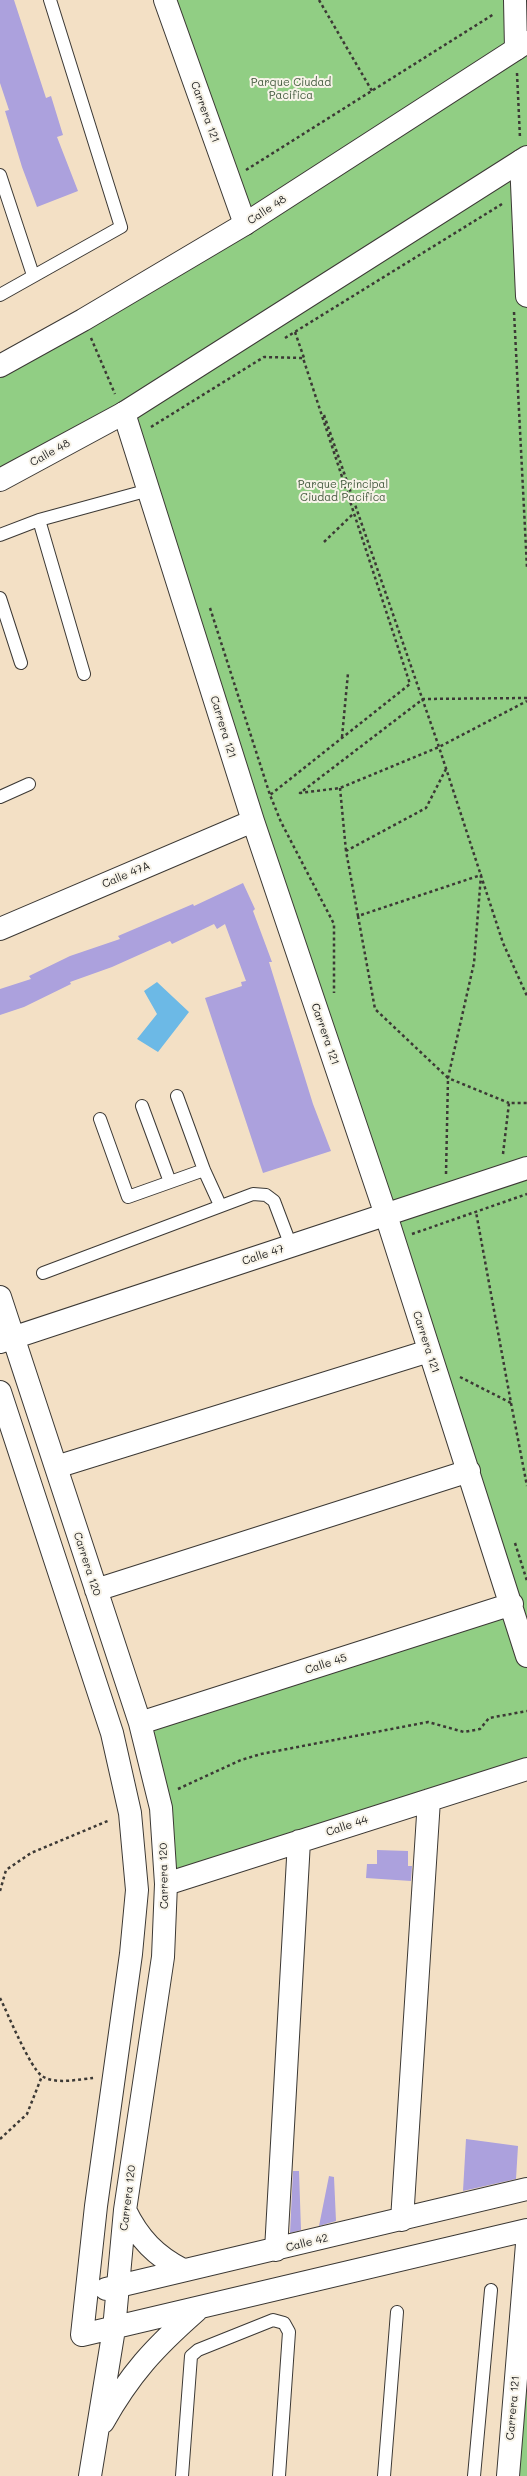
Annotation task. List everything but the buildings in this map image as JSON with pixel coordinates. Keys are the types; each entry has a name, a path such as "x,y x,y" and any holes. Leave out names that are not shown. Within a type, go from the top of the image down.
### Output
{"street":[{"name":"Carrera 121","path":"166,0 245,224"},
{"path":"507,5 522,46"},
{"name":"Calle 48","path":"0,366 83,320 245,224 522,46"},
{"name":"Calle 48","path":"0,480 124,413 524,159"},
{"path":"520,303 524,159"},
{"name":"Carrera 121","path":"124,413 253,821 396,1211 429,1351 512,1604 527,1656"},
{"name":"Calle 47A","path":"0,928 253,821"},
{"name":"Calle 47","path":"7,1340 527,1168"},
{"name":"Carrera 120","path":"0,1297 7,1340 56,1467 140,1723 161,1808 166,1884 163,1957 125,2210 114,2329 95,2436 90,2476"},
{"path":"56,1467 429,1351"},
{"path":"0,1392 112,1733 130,1812 137,1890 131,1954 96,2206 82,2335 114,2329 527,2230"},
{"path":"96,1590 469,1472"},
{"name":"Calle 45","path":"140,1723 512,1604"},
{"name":"Calle 44","path":"166,1884 527,1769"},
{"path":"402,2220 429,1800"},
{"path":"276,2250 299,1841"},
{"name":"Calle 42","path":"87,2294 527,2189"},
{"path":"125,2210 135,2230 148,2246 164,2260 183,2270"},
{"name":"Carrera 121","path":"508,2476 527,2244"},
{"path":"95,2436 122,2388 157,2345 198,2309"}],"lane":[{"path":"0,295 33,275 121,227 50,0"},
{"path":"0,175 33,275"},
{"path":"0,535 39,520 149,490"},
{"path":"39,520 84,674"},
{"path":"0,598 21,663"},
{"path":"0,797 29,784"},
{"path":"177,1096 204,1170 220,1205"},
{"path":"142,1106 170,1182"},
{"path":"100,1119 128,1197 204,1170"},
{"path":"42,1273 220,1205 253,1194 266,1195 274,1201 291,1246"},
{"path":"474,2476 491,2290"},
{"path":"384,2476 397,2312"},
{"path":"182,2476 191,2356 198,2350 273,2320 284,2323 289,2332 280,2476"}],"path":[{"path":"319,0 372,91"},
{"path":"241,173 507,5"},
{"path":"522,46 524,159"},
{"path":"281,340 508,200"},
{"path":"520,303 527,568"},
{"path":"83,320 124,413"},
{"path":"295,332 423,699 503,943 527,996"},
{"path":"153,434 151,426 264,357 303,358 410,684 270,795"},
{"path":"324,542 354,513"},
{"path":"209,607 270,795 281,822 334,924 334,992 337,1000"},
{"path":"342,738 348,673"},
{"path":"527,698 423,699 300,793 340,788 439,747 527,701"},
{"path":"346,851 426,808 446,769"},
{"path":"340,788 346,851 375,1009 448,1078 509,1103 527,1103"},
{"path":"358,916 481,875"},
{"path":"446,1182 448,1078 474,964 481,875"},
{"path":"503,1157 509,1103"},
{"path":"410,1235 527,1194"},
{"path":"396,1211 414,1234 416,1241"},
{"path":"476,1212 527,1486"},
{"path":"458,1370 463,1384"},
{"path":"454,1374 511,1403"},
{"path":"513,1537 527,1580"},
{"path":"159,1798 241,1760 261,1754 428,1722 464,1732 480,1729 488,1718 527,1711"},
{"path":"0,1890 6,1870 31,1852 130,1812"},
{"path":"0,1998 28,2056 42,2076 57,2081 115,2076"},
{"path":"0,2139 27,2114 42,2076"}],"green space":[{"name":"Parque Principal Ciudad Pacifica","path":"165,0 515,0 527,42 527,1769 166,1884 140,1723 511,1604 124,413 0,480 0,366 245,224"},
{"path":"527,2244 527,2476 508,2476"}],"water":[{"path":"157,982 189,1012 158,1052 137,1039 157,1014 144,991"}],"park label":[{"name":"Parque Ciudad Pacifica","path":"291,89"}]}
